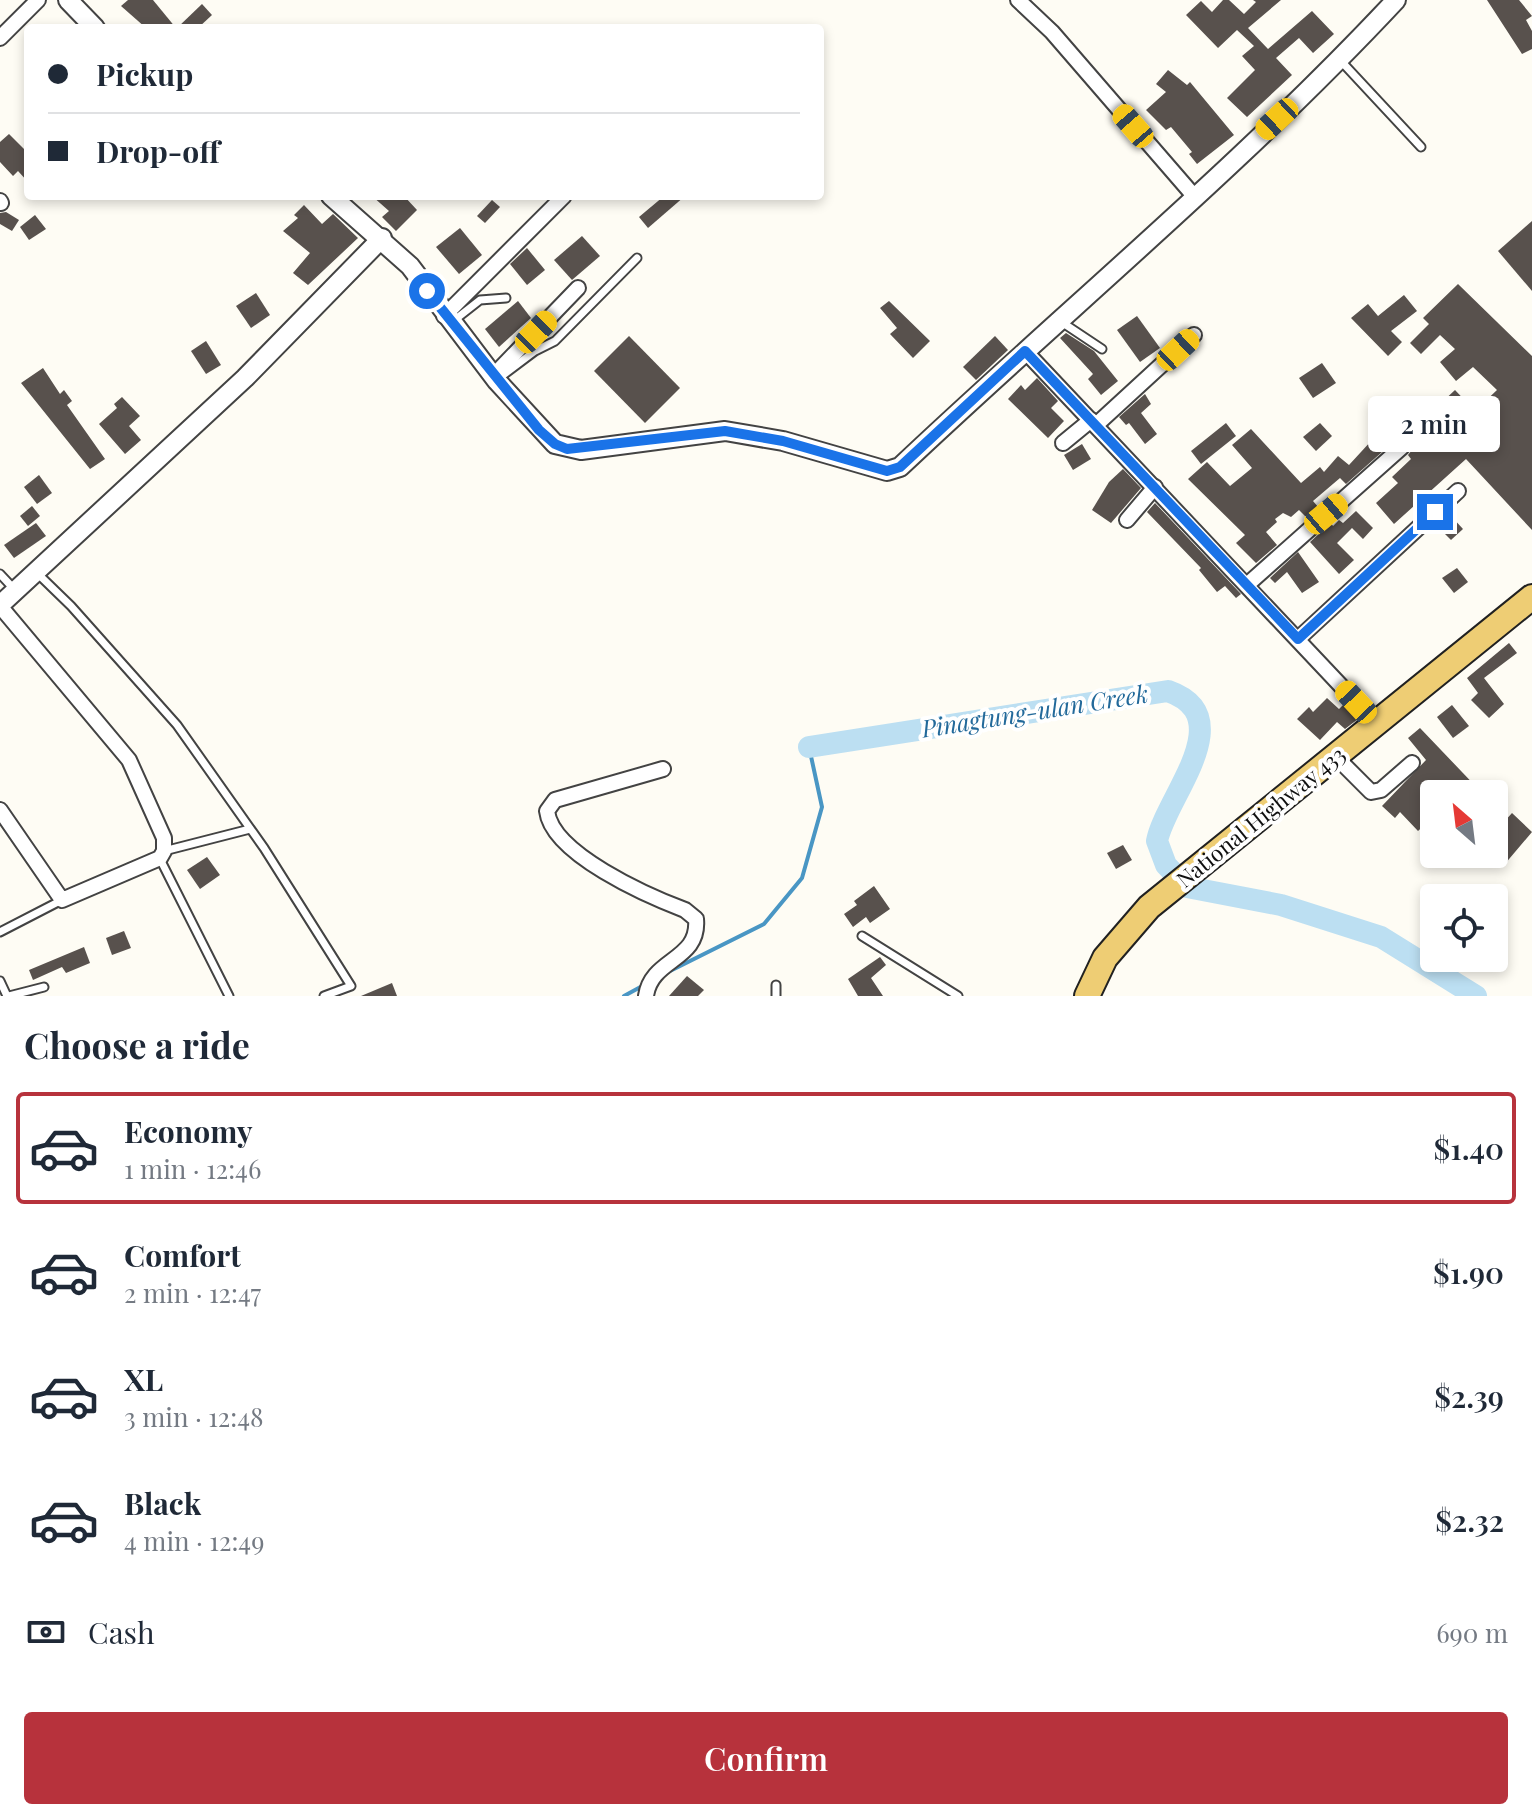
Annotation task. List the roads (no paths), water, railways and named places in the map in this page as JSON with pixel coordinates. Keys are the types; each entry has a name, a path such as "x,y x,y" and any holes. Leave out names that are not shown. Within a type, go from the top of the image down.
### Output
{"main road":[{"name":"National Highway 433","path":"1087,996 1105,958 1149,907 1532,597"}],"street":[{"path":"0,38 38,0"},
{"path":"68,0 91,24"},
{"path":"1018,0 1052,32 1194,196"},
{"path":"336,200 410,266 495,378 539,430 555,444 567,449 725,431 783,441 887,471 900,467 1194,196 1340,60 1396,0"},
{"path":"448,320 560,200"},
{"path":"0,810 62,900 162,854 164,838 129,760 0,606 245,378 382,238"},
{"path":"495,378 578,288"},
{"path":"1063,443 1093,422 1194,335"},
{"path":"1025,351 1376,723"},
{"path":"1248,584 1402,447"},
{"path":"1127,520 1155,487"},
{"path":"1298,639 1458,491"},
{"path":"1336,757 1371,792 1381,790 1412,763"},
{"path":"646,994 653,975 692,944 697,934 696,919 685,910 607,875 555,830 547,811 555,800 663,769"}],"lane":[{"path":"1340,60 1421,147"},
{"path":"495,378 555,341 637,258"},
{"path":"448,320 480,300 506,298"},
{"path":"1058,319 1102,349"},
{"path":"35,572 71,606 177,725 250,829 351,986 324,996"},
{"path":"0,574 15,591"},
{"path":"229,996 162,854 250,829"},
{"path":"0,932 62,900"},
{"path":"862,936 958,996"},
{"path":"0,981 8,996 44,987"},
{"path":"776,985 776,996"}],"waterway":[{"name":"Pinagtung-ulan Creek","path":"809,747 1168,691 1189,703 1199,719 1199,739 1193,760 1157,841 1166,865 1187,887 1281,905 1381,937 1476,996"},
{"name":"Pinagtung-ulan Creek","path":"668,972 764,924 802,878 822,807 809,747"},
{"name":"Pinagtung-ulan Creek","path":"624,996 646,984"}]}
